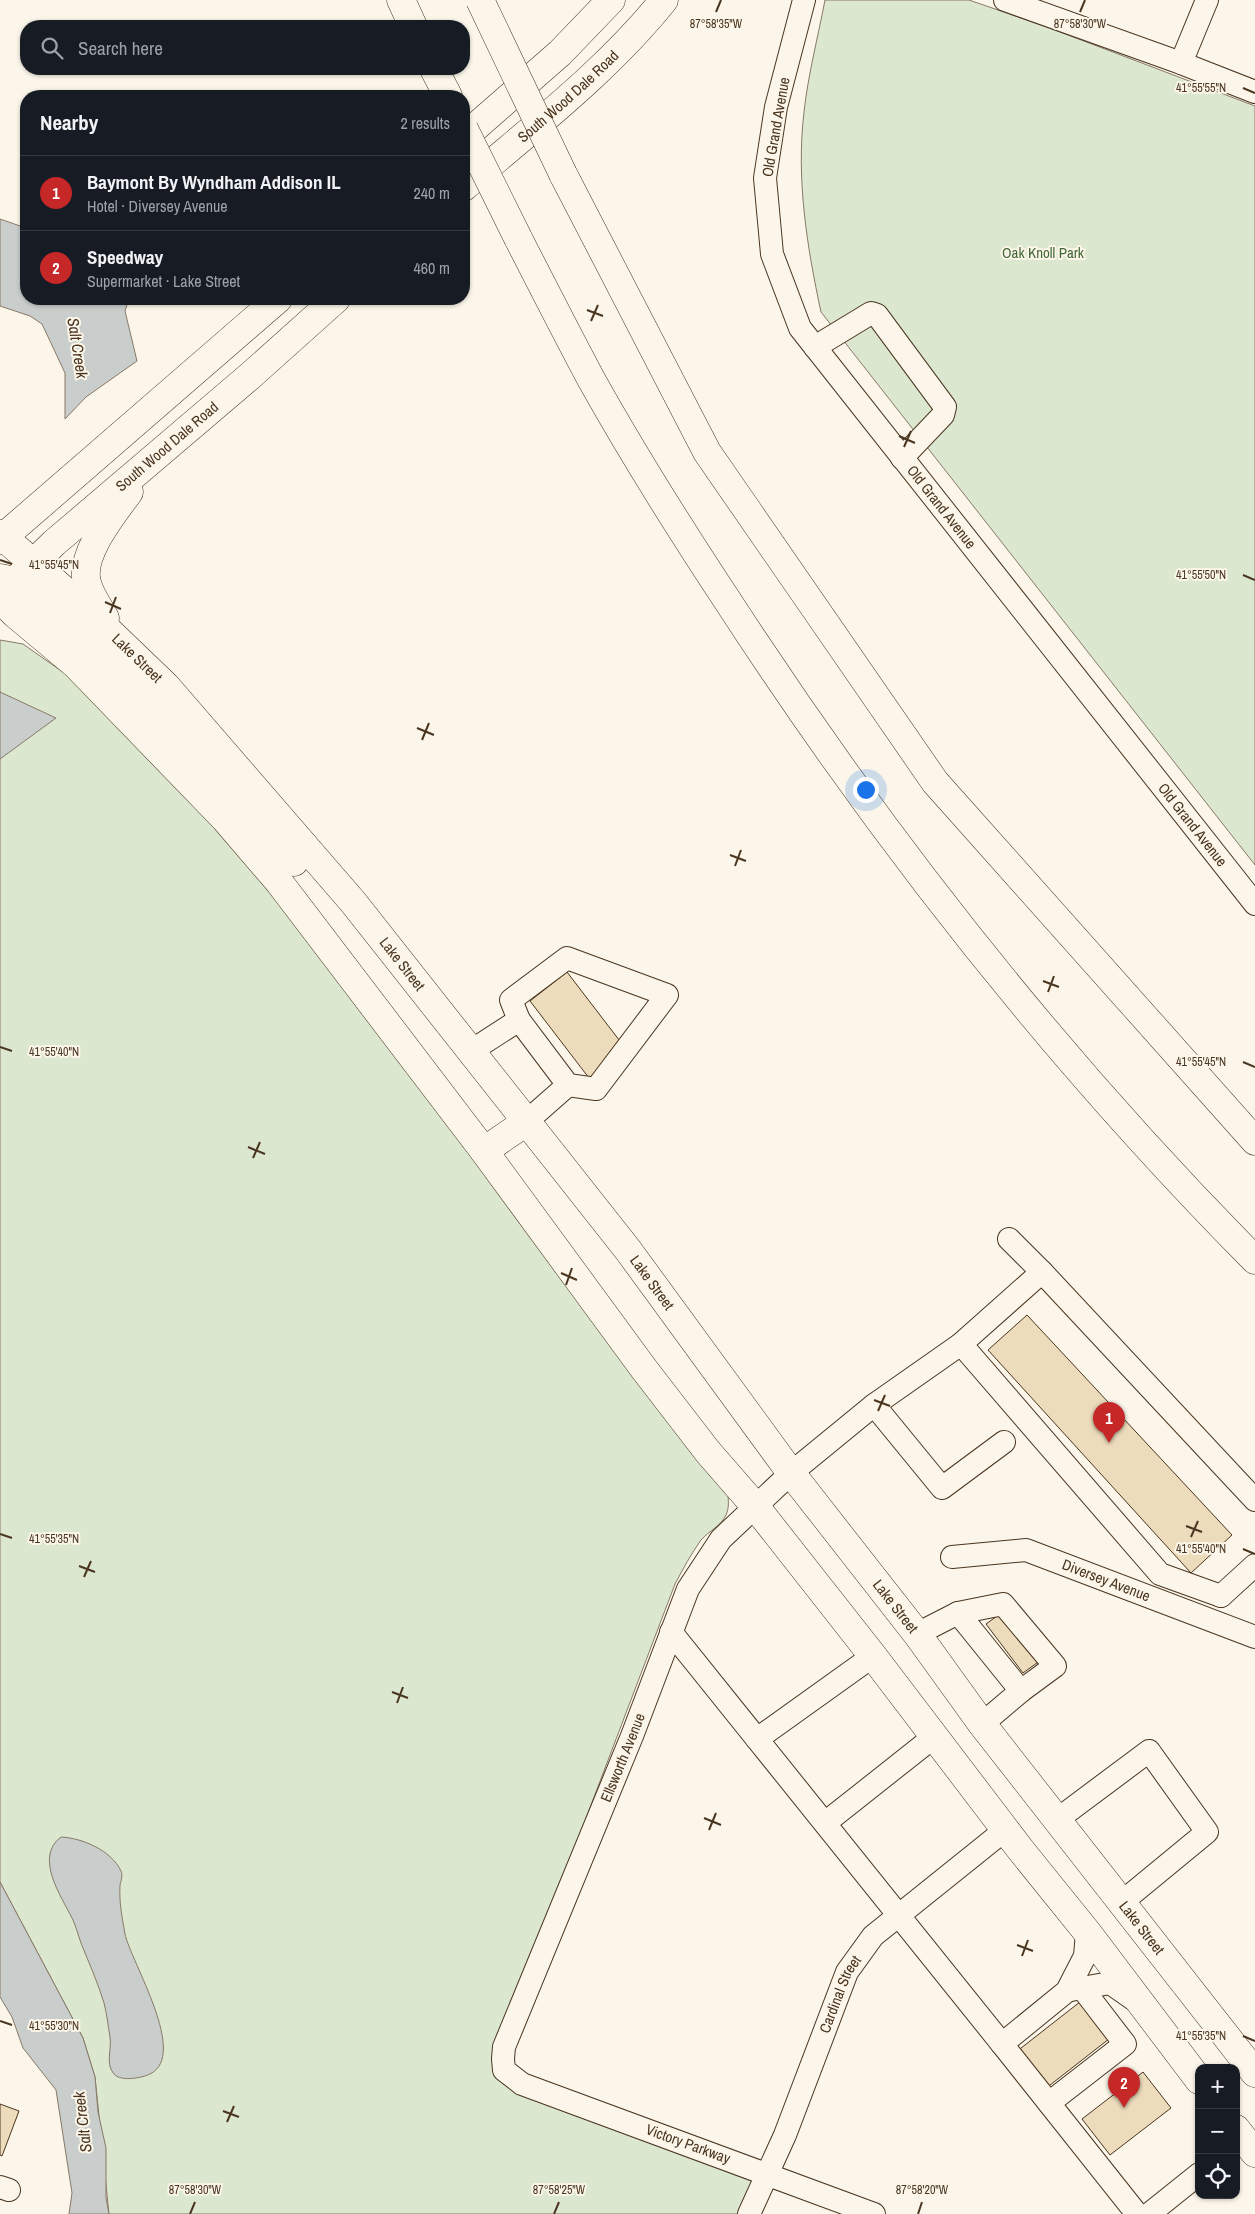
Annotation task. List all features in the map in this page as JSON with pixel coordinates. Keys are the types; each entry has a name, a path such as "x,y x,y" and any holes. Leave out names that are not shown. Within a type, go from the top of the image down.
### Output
{"main road":[{"path":"480,0 563,174 707,452 935,782 1228,1113 1255,1141"},
{"path":"470,132 560,53 611,0"},
{"name":"South Wood Dale Road","path":"470,182 580,86 646,23 664,0"},
{"path":"437,75 445,90"},
{"path":"470,141 592,380 693,549 788,694 897,846 982,956 1102,1096 1255,1260"},
{"path":"1,542 27,516 271,305"},
{"name":"South Wood Dale Road","path":"9,583 250,376 329,305"},
{"path":"113,635 86,581 87,562 110,518 153,458"},
{"name":"Lake Street","path":"1,542 16,614 76,665 237,833 279,882 484,1152 644,1369 708,1452 755,1506 873,1656 1195,2075"},
{"path":"9,583 60,620 151,706 302,870 353,902"},
{"name":"Lake Street","path":"9,583 113,635 166,686 353,902 628,1250 791,1474 916,1634 982,1724 1255,2073"},
{"path":"484,1152 526,1122"}],"street":[{"name":"Old Grand Avenue","path":"804,0 776,108 765,178 772,254 800,328 1255,904"},
{"path":"1005,0 1181,63 1255,92"},
{"path":"1181,63 1207,0"},
{"path":"815,347 871,313 877,315 944,408 943,415 902,458"},
{"path":"568,958 667,995 596,1089 568,1084 520,1020 512,1000 568,958"},
{"path":"471,1051 520,1020"},
{"path":"526,1122 568,1084"},
{"path":"1008,1239 1042,1272 1255,1500"},
{"name":"Ellsworth Avenue","path":"504,2070 504,2047 632,1736 688,1589 721,1539 791,1474 874,1405 961,1344 1042,1272"},
{"path":"961,1344 1160,1574 1221,1596"},
{"path":"874,1405 942,1488 1004,1442"},
{"name":"Diversey Avenue","path":"952,1557 1026,1550 1255,1637"},
{"path":"1221,1596 1255,1565"},
{"path":"1221,1596 1223,1625"},
{"path":"916,1634 958,1613 1004,1604 1055,1666 1021,1691 982,1724"},
{"path":"958,1613 1021,1691"},
{"path":"671,1632 899,1914 1137,2214"},
{"path":"757,1740 873,1656"},
{"path":"825,1823 935,1736"},
{"path":"1058,1819 1149,1750 1207,1832 1122,1902"},
{"name":"Cardinal Street","path":"749,2214 784,2135 847,1972 873,1936 1006,1830"},
{"path":"1075,1990 1085,1956 1087,1932"},
{"path":"1002,2044 1075,1990 1110,1984 1140,2003"},
{"path":"1049,2103 1125,2044 1075,1990"},
{"name":"Victory Parkway","path":"504,2070 522,2084 874,2214"},
{"path":"1149,2214 1195,2177"}],"green space":[{"name":"Oak Knoll Park","path":"825,0 969,0 1047,27 1255,106 1255,865 821,312 807,238 801,162 806,98"},
{"path":"0,640 23,644 77,682 194,802 272,895 727,1488 728,1505 726,1515 701,1540 675,1584 542,1934 496,2073 502,2083 511,2089 755,2179 743,2214 109,2214 95,2077 83,2038 0,1882"}],"water":[{"name":"Salt Creek","path":"0,219 20,226 20,305 127,305 125,311 137,361 86,397 65,419 65,373 42,324 30,316 0,306"},
{"path":"0,692 56,718 0,759"},
{"path":"61,1837 95,1846 110,1857 122,1873 120,1897 125,1934 161,2029 163,2048 160,2064 150,2074 137,2078 121,2078 111,2070 109,2061 110,2037 104,2003 73,1921 52,1877 50,1855 53,1845"},
{"name":"Salt Creek","path":"0,1882 83,2038 95,2077 98,2112 106,2148 106,2198 109,2214 69,2214 72,2193 56,2090 23,2048 12,2017 0,1997"}],"building":[{"path":"567,972 626,1049 589,1078 530,1001"},
{"path":"1027,1315 1232,1535 1191,1573 988,1350"},
{"path":"1004,1611 1041,1660 1023,1673 986,1624"},
{"path":"1085,1998 1114,2035 1045,2089 1016,2052"},
{"path":"1143,2072 1171,2108 1110,2155 1082,2119"},
{"path":"0,2104 19,2111 2,2156 0,2155"}],"place":[{"name":"Baymont By Wyndham Addison IL","path":"1109,1443"},
{"name":"Speedway","path":"1124,2108"}]}
